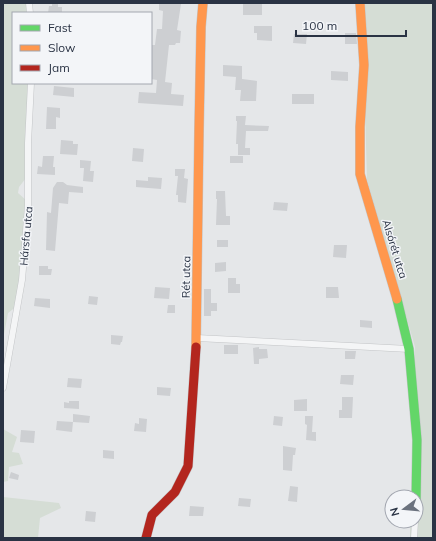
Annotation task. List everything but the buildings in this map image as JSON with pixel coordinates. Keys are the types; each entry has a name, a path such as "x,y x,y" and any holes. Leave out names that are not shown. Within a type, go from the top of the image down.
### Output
{"street":[{"name":"Rét utca","path":"146,538 152,516 175,492 188,466 197,338 199,124 203,3"},
{"name":"Alsórét utca","path":"360,3 364,65 360,127 360,174 397,298 409,349 417,440 416,489"},
{"name":"Hársfa utca","path":"3,388 22,280 28,206 28,143 31,84"},
{"path":"197,338 409,349"}],"shaded area":[{"path":"3,3 28,3 28,12 12,12 12,84 29,84 26,178 19,187 18,193 27,201 17,306 8,313 3,340"},
{"path":"362,3 433,3 433,538 410,538 410,529 424,529 424,489 411,489 415,347 367,180"},
{"path":"3,429 17,437 12,452 19,453 23,464 9,467 8,481 3,482"},
{"path":"3,497 59,503 61,508 40,518 38,538 3,538"}],"traffic: fast":[{"path":"397,299 409,349 417,440 416,489"}],"traffic: slow":[{"path":"196,347 201,27 203,3"},
{"path":"360,3 364,65 360,127 360,174 397,299"}],"traffic: jam":[{"path":"146,538 152,515 175,492 188,466 196,347"}]}
